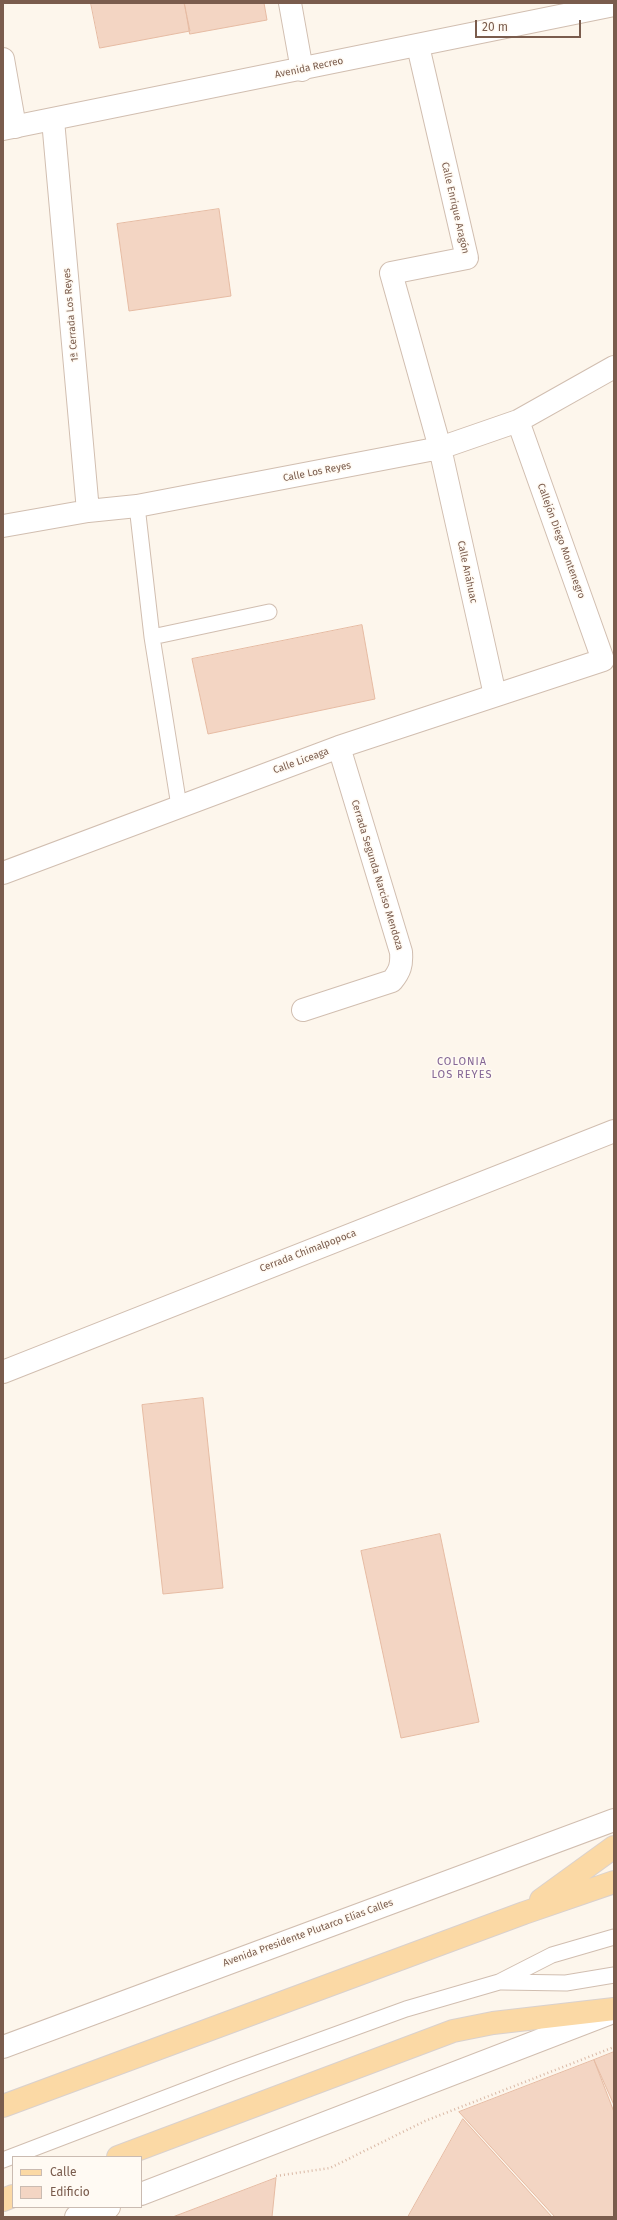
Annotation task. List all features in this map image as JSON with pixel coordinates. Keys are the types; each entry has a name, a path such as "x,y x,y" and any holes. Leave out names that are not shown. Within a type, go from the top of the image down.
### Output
{"main road":[{"path":"524,1913 614,1847"},
{"path":"3,2106 474,1931 614,1882"},
{"path":"121,2156 453,2031 493,2023 614,2010"}],"street":[{"path":"290,3 302,70"},
{"name":"Avenida Recreo","path":"9,128 302,70 614,5"},
{"name":"Calle Enrique Aragón","path":"418,46 467,258 391,273 440,448"},
{"path":"3,59 9,128"},
{"name":"1ª Cerrada Los Reyes","path":"53,120 88,511"},
{"name":"Calle Los Reyes","path":"3,526 88,511 137,506 440,448 518,421 614,367"},
{"name":"Callejón Diego Montenegro","path":"518,421 603,660"},
{"name":"Calle Anáhuac","path":"440,448 495,695"},
{"name":"Calle Liceaga","path":"3,873 339,747 603,660"},
{"name":"Cerrada Segunda Narciso Mendoza","path":"303,1010 392,981 399,972 402,962 401,952 339,747"},
{"name":"Cerrada Chimalpopoca","path":"3,1372 614,1131"},
{"name":"Avenida Presidente Plutarco Elías Calles","path":"3,2047 614,1820"},
{"path":"142,2194 614,2010"},
{"path":"76,2217 104,2208"},
{"path":"98,2217 106,2208"}],"lane":[{"path":"137,506 152,637 179,806"},
{"path":"152,637 269,612"},
{"path":"13,2156 233,2072 406,2009 499,1982 552,1955 614,1937"},
{"path":"499,1982 566,1982 614,1975"}],"path":[{"path":"272,2176 330,2168 424,2122 614,2047"}],"building":[{"path":"91,3 184,3 190,31 100,48"},
{"path":"185,3 264,3 267,20 190,34"},
{"path":"219,209 231,296 129,311 117,224"},
{"path":"362,625 375,699 208,734 192,659"},
{"path":"203,1398 223,1588 163,1594 142,1405"},
{"path":"440,1534 479,1722 401,1738 361,1551"},
{"path":"614,2052 614,2112 594,2060"},
{"path":"594,2060 614,2105 614,2217 555,2217 459,2112"},
{"path":"463,2119 552,2217 408,2217"},
{"path":"276,2178 272,2217 173,2217"}],"district":[{"name":"COLONIA LOS REYES","path":"462,1068"}]}
